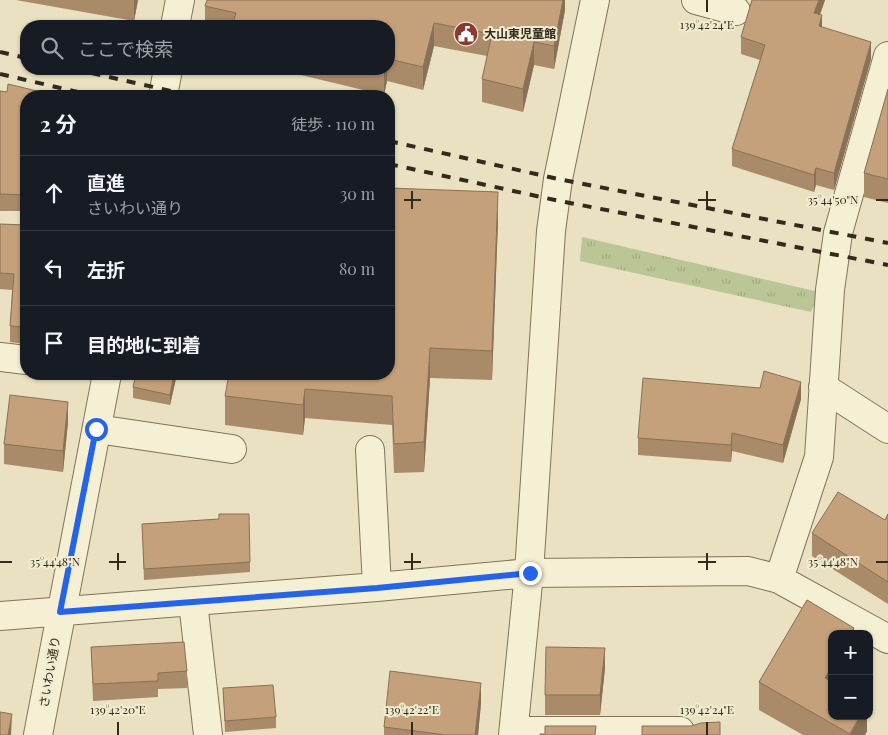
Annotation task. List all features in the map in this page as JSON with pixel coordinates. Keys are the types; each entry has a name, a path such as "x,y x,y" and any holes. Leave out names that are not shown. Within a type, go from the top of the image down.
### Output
{"street":[{"path":"176,20 180,0"},
{"path":"595,0 558,179 551,231 530,573 513,733 691,731"},
{"path":"696,0 736,11"},
{"path":"779,579 819,457 830,290 838,233 888,56"},
{"path":"0,357 20,359"},
{"name":"さいわい通り","path":"38,735 106,380"},
{"path":"823,387 888,429"},
{"path":"96,429 232,449"},
{"path":"370,450 377,588"},
{"path":"0,616 377,588 530,573 748,571 779,579 888,639"},
{"path":"193,602 208,735"}],"green space":[{"path":"582,237 819,292 811,312 580,261"}],"building":[{"path":"207,0 563,0 554,46 534,42 523,89 482,79 492,34 434,23 423,67 395,60 395,20 234,20 236,13 205,6"},
{"path":"752,0 819,0 814,13 822,15 819,26 871,42 834,173 816,168 814,175 732,149 765,45 741,37"},
{"path":"8,84 33,90 20,90 20,195 0,194 0,91 7,92"},
{"path":"888,89 888,179 864,173"},
{"path":"395,188 498,192 492,351 430,348 424,442 394,444 392,396 305,389 303,405 225,396 228,380 395,380"},
{"path":"0,224 20,225 20,327 10,326 14,274 0,273"},
{"path":"764,371 801,382 783,445 732,433 731,445 638,438 643,378 760,388"},
{"path":"135,380 173,380 170,395 133,387"},
{"path":"10,395 68,402 63,451 4,444"},
{"path":"838,492 885,520 888,514 888,582 812,533"},
{"path":"219,514 249,514 250,562 144,569 142,524 219,519"},
{"path":"807,600 854,628 853,630 828,630 828,673 825,678 828,680 828,720 858,720 850,734 759,682"},
{"path":"184,642 187,671 158,673 158,681 93,684 91,647"},
{"path":"546,647 605,648 600,695 545,695"},
{"path":"390,671 481,683 475,735 446,735 384,727"},
{"path":"273,685 276,717 225,721 223,688"},
{"path":"0,712 12,714 8,735 0,735"},
{"path":"720,722 720,735 642,735 642,726 691,726 701,723"},
{"path":"545,726 596,726 595,735 540,735 545,734"}],"railway":[{"path":"0,52 20,57"},
{"path":"0,74 69,90"},
{"path":"100,75 167,90"},
{"path":"395,142 558,179 888,243"},
{"path":"395,165 555,200 888,265"}],"place":[{"name":"大山東児童館","path":"466,34"}],"route":[{"path":"96,429 60,612 377,588 530,573"}]}
